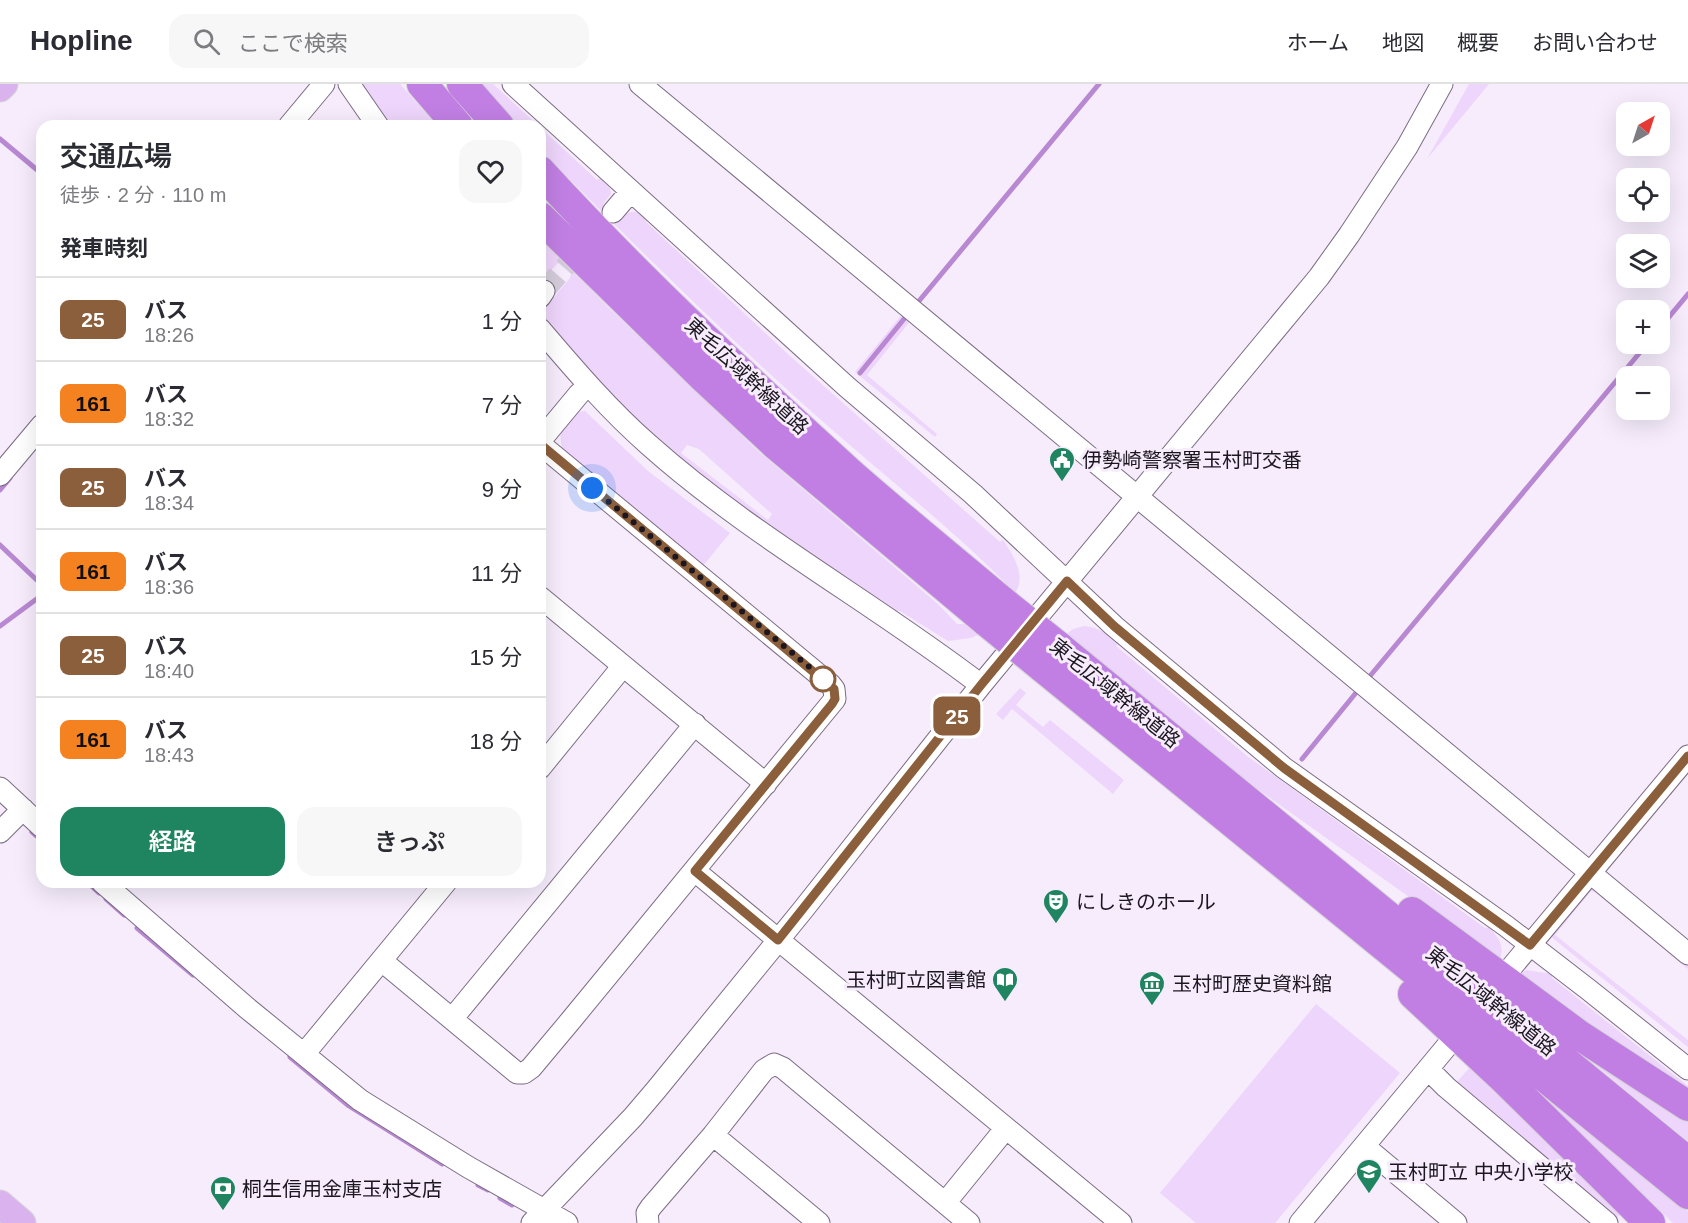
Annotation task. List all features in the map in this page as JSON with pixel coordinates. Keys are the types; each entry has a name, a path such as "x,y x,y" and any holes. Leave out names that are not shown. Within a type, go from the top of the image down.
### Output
{"highway":[{"path":"422,84 453,120"},
{"path":"462,84 494,120"},
{"name":"東毛広域幹線道路","path":"546,177 652,287 851,473 995,612"},
{"name":"東毛広域幹線道路","path":"546,224 776,445 1051,657 1265,833 1688,1194"},
{"path":"1650,1223 1496,1071 1278,873 1265,833 1307,838 1349,866 1579,1035 1688,1106"},
{"name":"東毛広域幹線道路","path":"1265,833 1688,1162"}],"main road":[{"path":"0,88 4,84"},
{"path":"0,1204 22,1223"}],"street":[{"path":"295,120 324,84"},
{"path":"349,84 371,120"},
{"path":"513,84 847,387 973,494 1114,626 1284,768 1530,945 1688,1069"},
{"path":"640,84 1688,954"},
{"path":"539,1217 633,1117 778,940 981,685 1319,277 1349,236 1407,147 1442,84"},
{"path":"613,212 631,191"},
{"path":"546,336 588,386 650,447 768,536 927,644 981,685"},
{"path":"546,435 588,386"},
{"path":"0,475 36,432"},
{"path":"382,961 517,1073 524,1073 531,1068 572,1019 835,699 834,689 546,448"},
{"path":"546,602 766,784"},
{"path":"546,761 623,666"},
{"path":"452,1019 694,724"},
{"path":"1510,969 1688,756"},
{"path":"0,788 36,822"},
{"path":"0,832 22,809"},
{"path":"695,871 1121,1223"},
{"path":"109,888 338,1084 468,1167 539,1217 567,1223"},
{"path":"304,1054 441,888"},
{"path":"1300,1223 1452,1040"},
{"path":"648,1223 647,1213 651,1207 764,1070 774,1064 969,1223"},
{"path":"1428,1069 1446,1087 1607,1223"},
{"path":"945,1203 1006,1128"},
{"path":"712,1135 819,1223"},
{"path":"1364,1146 1456,1223"}],"shaded area":[{"path":"359,84 400,84 432,120 385,120"},
{"path":"482,84 493,84 532,120 513,120"},
{"path":"1469,84 1489,84 1427,159"},
{"path":"546,133 597,180 600,178 610,188 611,194 603,204 621,219 628,213 634,212 648,219 646,222 790,356 1000,542 1003,540 1019,573 1020,580 1015,593 944,526 785,387 643,253 546,155"},
{"path":"546,244 759,452 938,604 957,624 965,624 978,635 948,641 900,611 892,611 765,524 668,450 629,415 547,327 546,304 550,298 552,300 571,274 558,263 546,276","holes":["687,445 699,449 772,514 768,520 681,453"]},
{"path":"903,313 911,320 867,375 937,434 935,437 855,372"},
{"path":"585,411 648,471 730,533 702,567 562,451 560,432 575,412"},
{"path":"1084,626 1099,629 1107,634 1118,644 1116,646 1247,756 1485,928 1489,927 1501,946 1500,959 1487,949 1485,951 1228,768 1086,649 1065,635 1073,629"},
{"path":"1020,688 1026,693 1016,705 1043,727 1050,720 1124,780 1113,794 1012,709 1003,720 996,714"},
{"path":"1594,888 1688,965 1688,969 1595,892 1591,891 1555,935 1688,1040 1688,1047 1550,936 1587,889"},
{"path":"1526,970 1552,974 1552,978 1688,1086 1688,1094 1518,976"},
{"path":"1316,1004 1400,1073 1275,1223 1196,1223 1160,1193"},
{"path":"1577,1050 1688,1121 1688,1141"},
{"path":"1470,1067 1622,1211 1616,1219 1611,1216 1612,1213 1457,1082"},
{"path":"1528,1083 1688,1211 1688,1223 1673,1223"}],"waterway":[{"path":"919,301 1099,84"},
{"path":"0,139 36,169"},
{"path":"1670,316 1688,294"},
{"path":"860,373 904,319"},
{"path":"1370,676 1639,354"},
{"path":"0,490 10,478"},
{"path":"0,545 36,579"},
{"path":"0,626 36,599"},
{"path":"1302,759 1355,694"},
{"path":"32,832 36,836"},
{"path":"94,888 99,893"},
{"path":"106,899 124,915"},
{"path":"137,928 193,975"},
{"path":"290,1057 349,1106 442,1164"},
{"path":"478,1185 488,1190"},
{"path":"500,1198 512,1205"}],"tunnel":[{"path":"546,289 585,244"}],"bus line":[{"name":"25","path":"546,449 834,689 835,699 832,704 695,871 778,940 1067,581 1114,626 1284,768 1530,945 1688,756"}],"place":[{"name":"伊勢崎警察署玉村町交番","path":"1062,483"},
{"name":"にしきのホール","path":"1056,925"},
{"name":"玉村町立図書館","path":"1005,1003"},
{"name":"玉村町歴史資料館","path":"1152,1007"},
{"name":"玉村町立 中央小学校","path":"1369,1195"},
{"name":"桐生信用金庫玉村支店","path":"223,1212"}],"route":[{"path":"592,488 830,684 823,679"}]}
